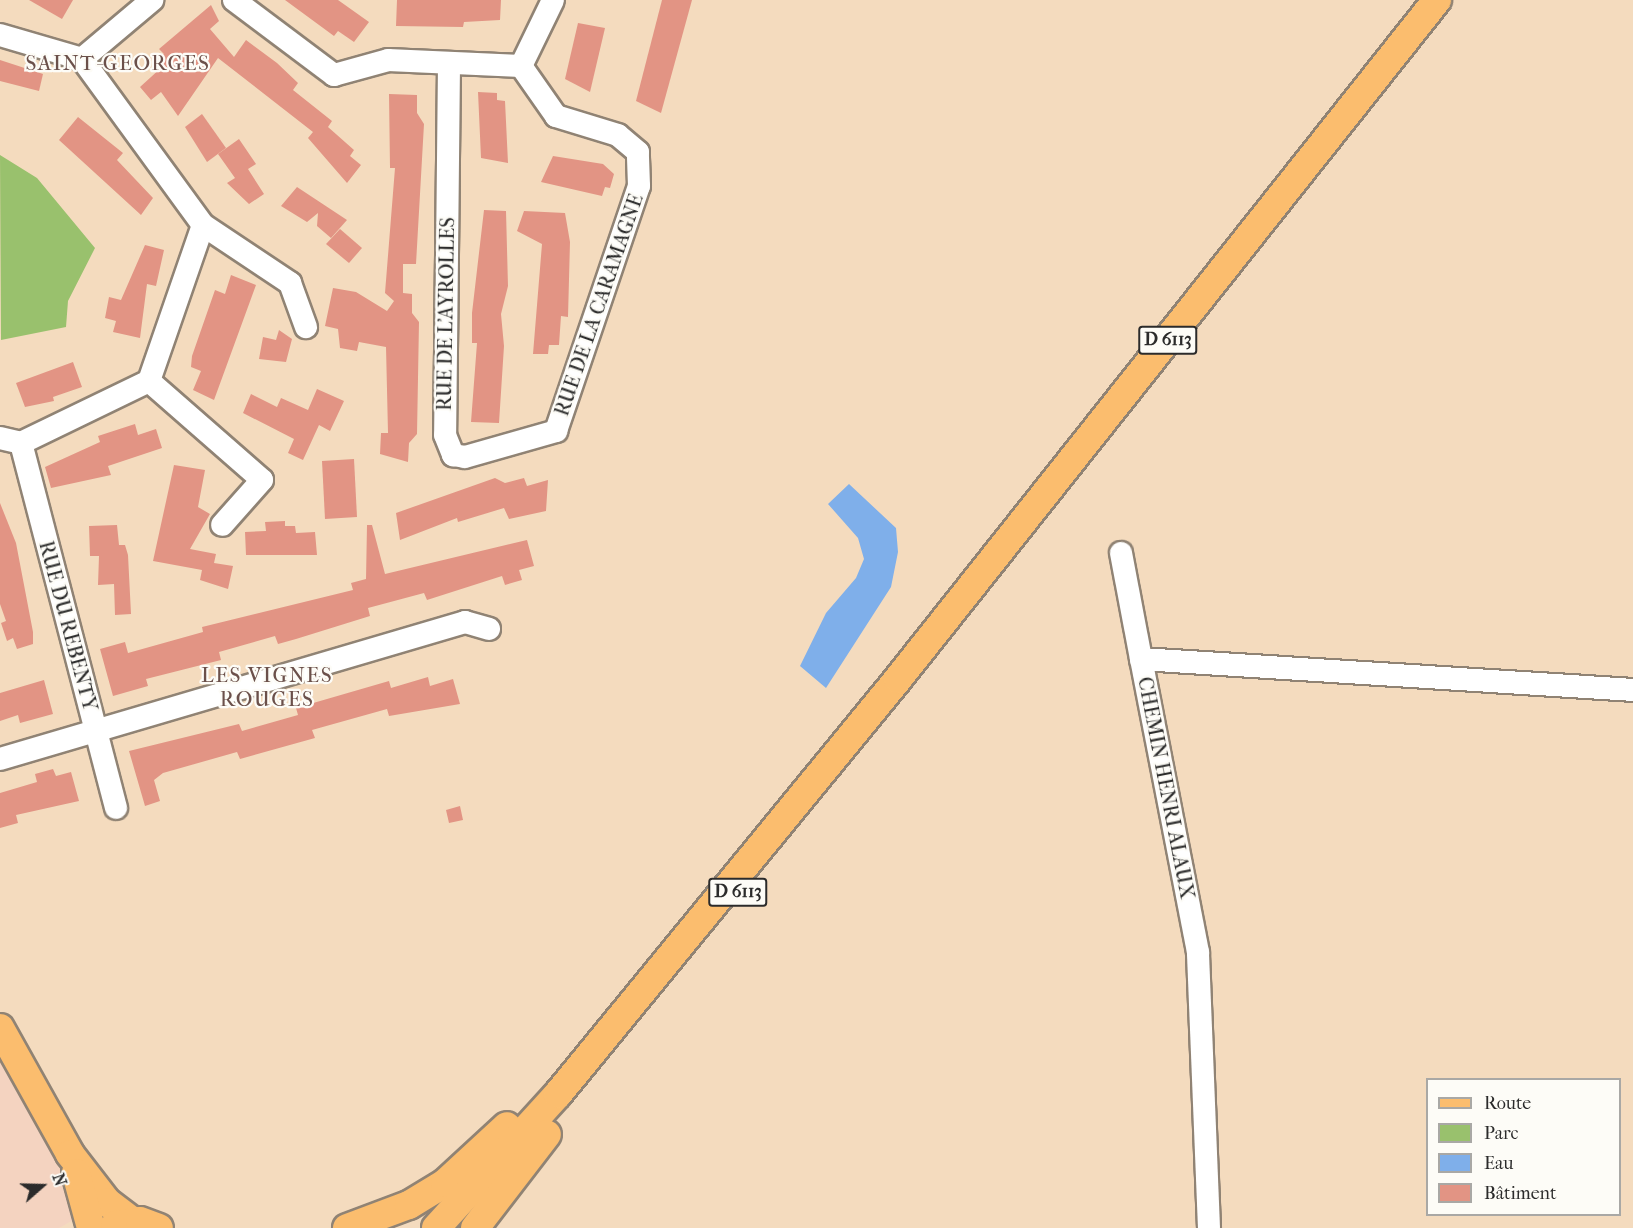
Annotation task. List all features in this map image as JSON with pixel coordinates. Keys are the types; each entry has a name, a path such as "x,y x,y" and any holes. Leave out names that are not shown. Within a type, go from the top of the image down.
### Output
{"main road":[{"name":"D 6113","path":"435,1228 558,1094 898,679 1437,0"},
{"name":"D 6113","path":"458,1228 572,1101 710,931 898,679"},
{"path":"347,1228 408,1206 467,1167 710,906"},
{"path":"0,1028 69,1154 107,1202 121,1224 159,1228"},
{"path":"475,1228 572,1101"},
{"path":"69,1154 91,1228"}],"street":[{"path":"82,59 152,0"},
{"path":"234,0 334,75 376,61 521,66 553,0"},
{"path":"0,35 82,59 203,225 290,283 306,327"},
{"name":"RUE DE L'AYROLLES","path":"449,64 445,435 453,455 465,458 556,430"},
{"name":"RUE DE LA CARAMAGNE","path":"521,66 556,116 618,135 638,152 639,186 556,430"},
{"path":"11,440 149,381 203,225"},
{"path":"149,381 262,480 222,525"},
{"name":"RUE DU REBENTY","path":"11,440 116,808"},
{"path":"1121,553 1141,659"},
{"path":"0,759 465,622 489,629"},
{"name":"CHEMIN HENRI ALAUX","path":"1209,1228 1198,952 1141,659 1633,690"}],"shaded area":[{"path":"0,1056 84,1214 59,1228 0,1228"}],"green space":[{"path":"0,155 37,178 95,248 68,301 66,327 1,340"}],"water":[{"path":"849,484 896,528 898,552 891,587 826,688 800,666 826,613 856,578 864,559 858,538 828,504"}],"building":[{"path":"29,0 73,0 62,19"},
{"path":"285,0 338,0 369,22 354,42 338,31 334,36"},
{"path":"397,0 501,0 500,20 464,22 463,27 396,26"},
{"path":"662,0 692,0 661,113 636,101"},
{"path":"211,5 219,21 210,29 234,57 246,40 277,63 298,83 293,90 332,121 328,127 354,150 350,156 361,165 347,183 308,138 313,132 218,58 178,116 161,92 151,100 140,87 162,67 156,60 164,54 159,49"},
{"path":"578,23 605,28 590,92 565,79"},
{"path":"0,60 43,74 39,91 0,81"},
{"path":"478,92 497,93 497,100 505,101 508,163 481,158"},
{"path":"389,94 417,95 417,113 424,124 416,264 403,264 403,293 412,294 412,313 419,322 417,434 409,443 408,462 380,454 381,433 388,433 386,347 359,342 357,351 340,348 338,329 325,326 333,288 356,292 387,311 394,301 385,293 395,168 390,168"},
{"path":"202,114 226,148 207,162 185,127"},
{"path":"78,117 123,153 117,160 153,198 141,215 59,140"},
{"path":"239,139 256,164 248,169 264,194 249,204 227,183 235,178 218,154"},
{"path":"553,156 603,164 614,174 610,188 605,187 602,196 541,182"},
{"path":"297,187 347,220 331,238 317,226 318,213 307,222 281,206"},
{"path":"484,210 506,211 508,286 501,314 504,346 499,423 471,422 477,343 472,343 472,313"},
{"path":"524,211 565,213 570,242 568,317 561,316 559,345 549,345 548,354 533,354 542,244 517,231"},
{"path":"340,229 362,248 349,263 326,244"},
{"path":"145,245 164,250 156,286 147,284 140,338 113,332 116,321 105,318 109,297 121,300"},
{"path":"231,275 256,285 214,400 193,390 201,371 191,367 192,356 215,290 225,294"},
{"path":"279,330 292,339 286,362 259,359 263,337 276,340"},
{"path":"73,362 82,387 53,397 54,401 25,407 16,383"},
{"path":"317,389 344,401 330,431 319,425 303,460 288,453 294,439 243,413 251,394 277,407 281,398 308,410"},
{"path":"135,424 138,435 156,429 162,448 108,466 111,475 51,488 45,467 100,442 98,436"},
{"path":"354,459 357,517 325,519 322,461"},
{"path":"174,465 205,470 198,507 210,514 190,549 216,554 214,563 233,566 228,589 200,580 202,570 153,561"},
{"path":"495,478 505,483 524,478 527,486 548,480 546,511 509,519 504,508 458,522 457,518 400,540 396,513"},
{"path":"0,503 16,543 33,632 33,644 17,649 13,638 7,641 1,623 6,621 0,604"},
{"path":"285,521 285,526 295,526 296,533 315,532 317,555 246,555 245,532 266,531 265,522"},
{"path":"117,525 119,545 125,545 128,555 131,614 115,615 114,584 98,585 99,556 90,556 89,526"},
{"path":"367,525 372,525 385,574 527,540 534,566 519,570 522,580 505,585 502,576 427,600 424,593 368,608 370,616 296,639 278,644 275,636 219,652 221,660 146,679 148,686 113,696 100,649 125,642 128,653 203,632 202,627 353,590 351,583 366,579"},
{"path":"428,677 430,686 453,679 460,704 389,716 387,709 312,730 315,738 240,759 237,752 163,773 154,780 160,801 145,806 129,751 239,724 242,731 298,715 296,708 389,681 391,688"},
{"path":"44,680 53,714 20,723 18,715 0,721 0,693"},
{"path":"53,769 56,776 71,772 79,801 16,815 18,823 0,828 0,793 37,782 35,774"},
{"path":"460,806 463,820 449,823 446,810"}],"district":[{"name":"SAINT-GEORGES","path":"118,63"},
{"name":"LES VIGNES ROUGES","path":"267,687"}]}
